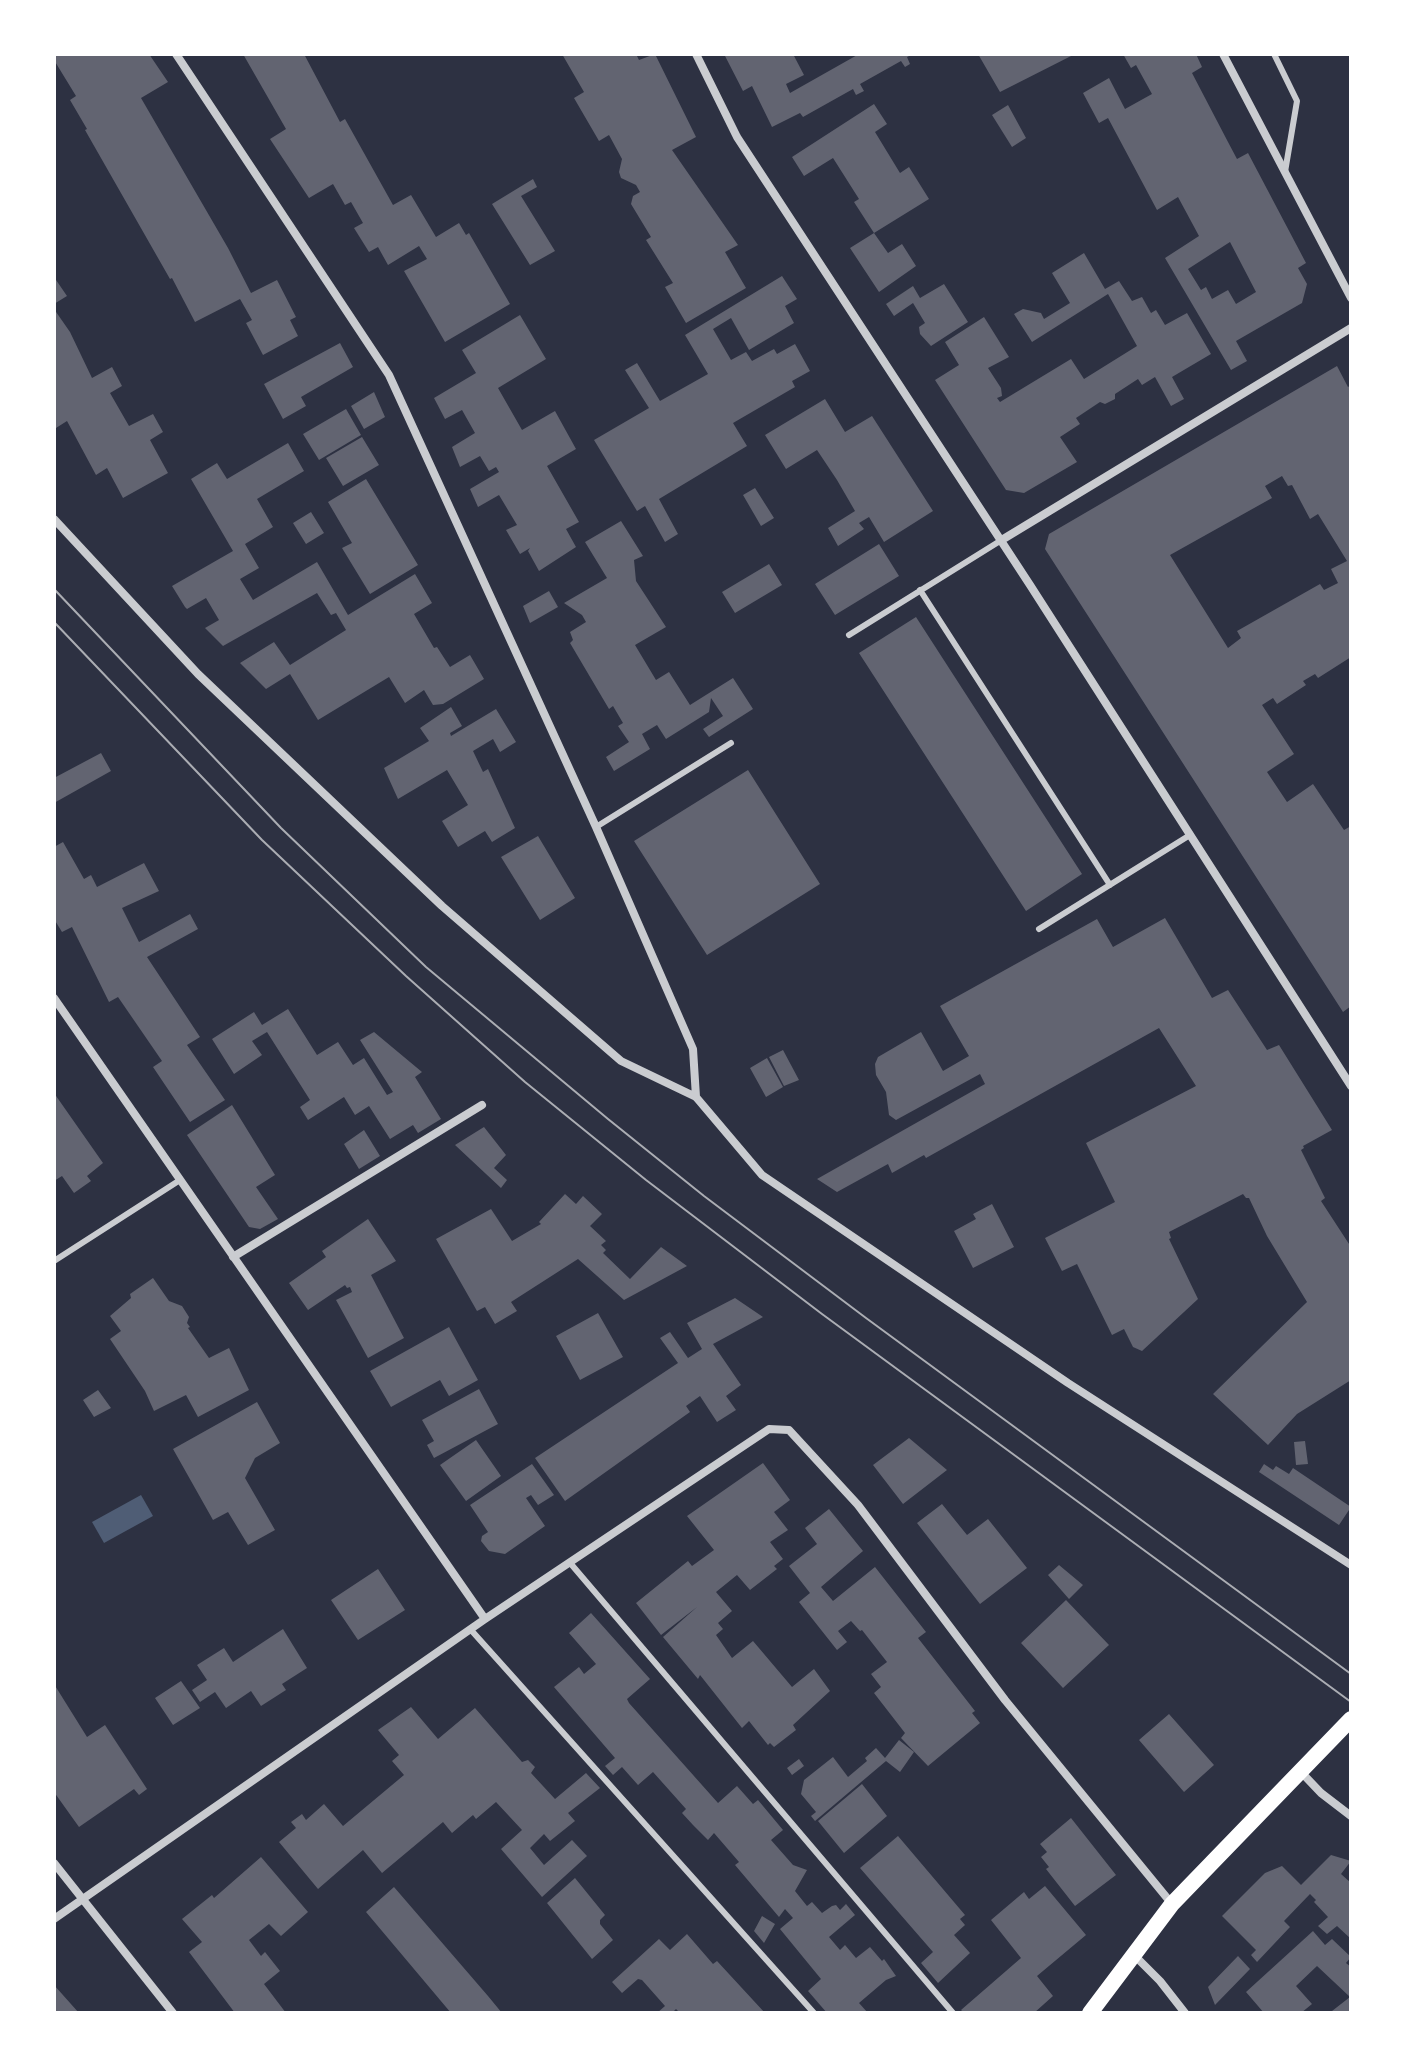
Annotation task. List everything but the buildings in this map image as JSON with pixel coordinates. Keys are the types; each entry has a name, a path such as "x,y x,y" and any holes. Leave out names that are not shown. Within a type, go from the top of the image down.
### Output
{"main road":[{"path":"1090,2013 1172,1904 1351,1719"}],"street":[{"path":"176,54 389,375 596,827 693,1049 696,1097"},
{"path":"696,54 737,137 1351,1086"},
{"path":"1223,54 1351,298"},
{"path":"1000,541 1351,328"},
{"path":"54,519 198,674 442,906 621,1061 696,1097 762,1175 1068,1383 1351,1565"},
{"path":"54,998 485,1619"},
{"path":"233,1257 482,1105"},
{"path":"54,1919 485,1619 769,1429 789,1430 858,1505 1005,1700 1172,1904"},
{"path":"1300,1771 1321,1793 1351,1816"},
{"path":"54,1863 173,2013"},
{"path":"1134,1955 1185,2013"}],"lane":[{"path":"1274,54 1297,101 1285,172"},
{"path":"849,635 1000,541"},
{"path":"920,590 1110,885"},
{"path":"596,827 731,743"},
{"path":"1039,929 1190,835"},
{"path":"54,1261 180,1180"},
{"path":"571,1564 953,2013"},
{"path":"471,1630 814,2013"}],"water":[{"path":"141,1495 153,1516 104,1543 92,1522"}],"tram line":[{"path":"54,589 281,828 426,967 704,1196 1351,1674"},
{"path":"54,622 262,840 406,976 525,1082 646,1180 822,1314 1351,1702"}]}
